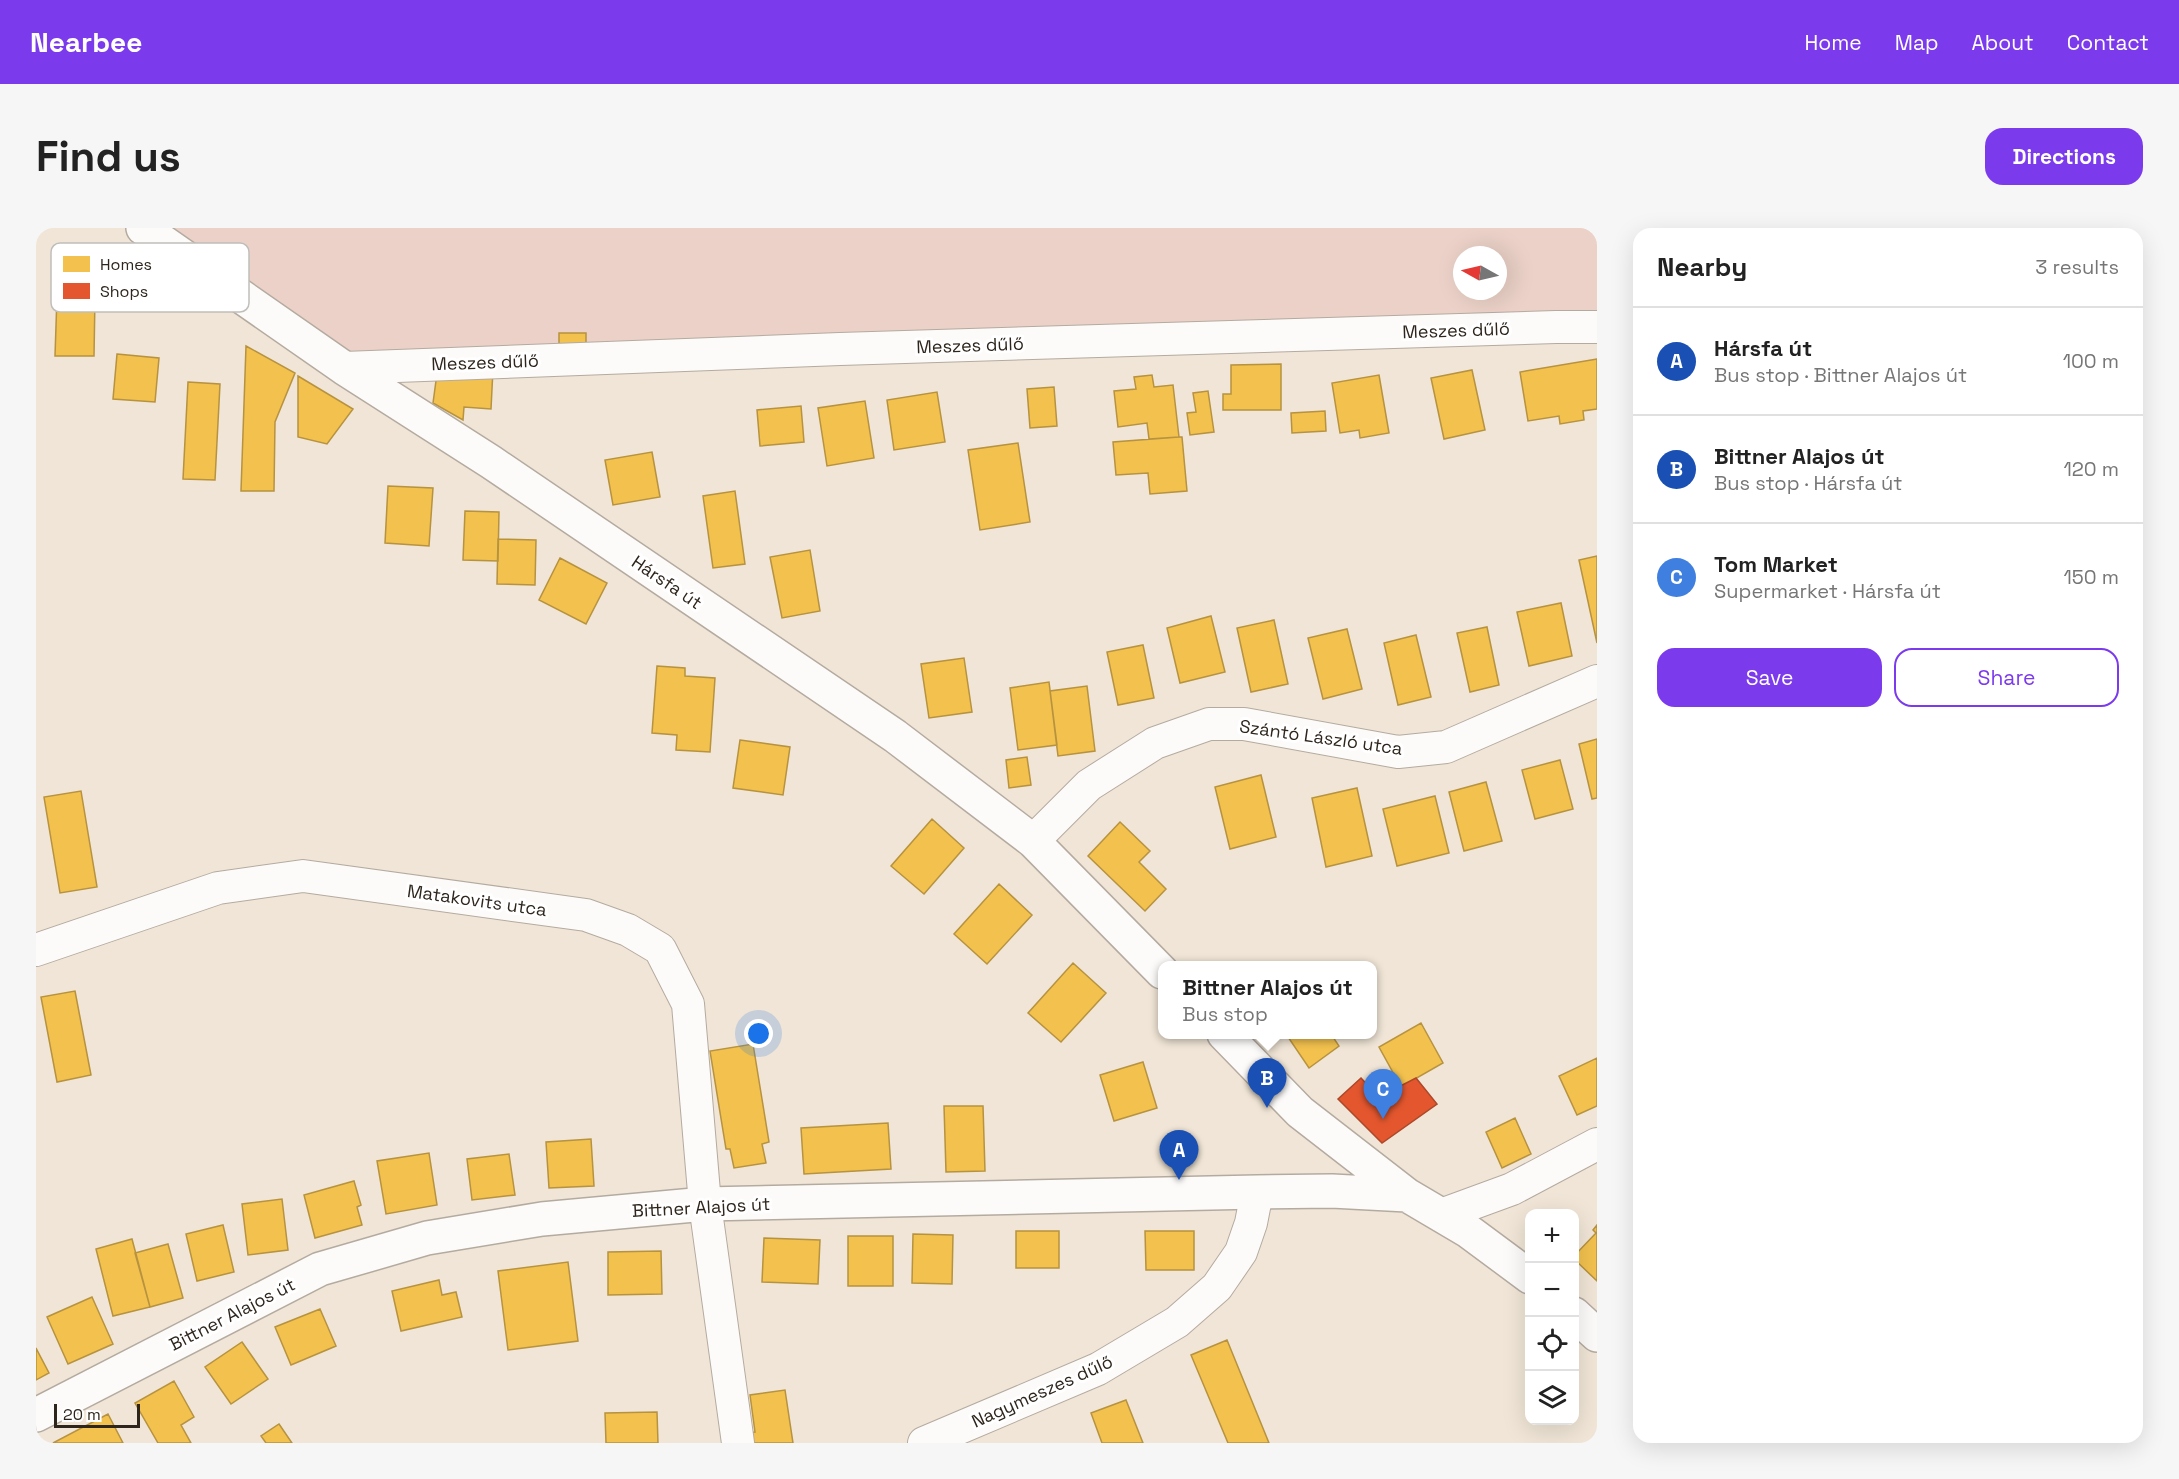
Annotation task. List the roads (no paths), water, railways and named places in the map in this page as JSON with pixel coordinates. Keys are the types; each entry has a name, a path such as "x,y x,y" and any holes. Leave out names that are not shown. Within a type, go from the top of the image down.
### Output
{"street":[{"name":"Hársfa út","path":"143,228 165,243"},
{"name":"Hársfa út","path":"249,302 344,368 491,462 885,730 1032,841 1158,968"},
{"name":"Meszes dűlő","path":"344,368 851,348 1597,327"},
{"name":"Szántó László utca","path":"1032,841 1089,785 1155,743 1209,724 1244,724 1398,752 1446,747 1597,681"},
{"name":"Matakovits utca","path":"36,950 218,888 303,876 586,915 628,930 660,949 688,1004 705,1204"},
{"path":"1228,1039 1300,1112 1407,1196 1468,1231 1525,1273"},
{"path":"1441,1215 1512,1189 1597,1144"},
{"name":"Bittner Alajos út","path":"36,1415 320,1269 427,1238 542,1219 705,1204 1332,1191 1407,1196"},
{"name":"Nagymeszes dűlő","path":"924,1443 1098,1369 1177,1322 1217,1287 1241,1251 1251,1223 1257,1192"},
{"path":"705,1204 738,1443"},
{"path":"1578,1317 1597,1335"}],"place":[{"name":"Bittner Alajos út","path":"1267,1108"},
{"name":"Tom Market","path":"1383,1119"},
{"name":"Hársfa út","path":"1179,1180"}]}
